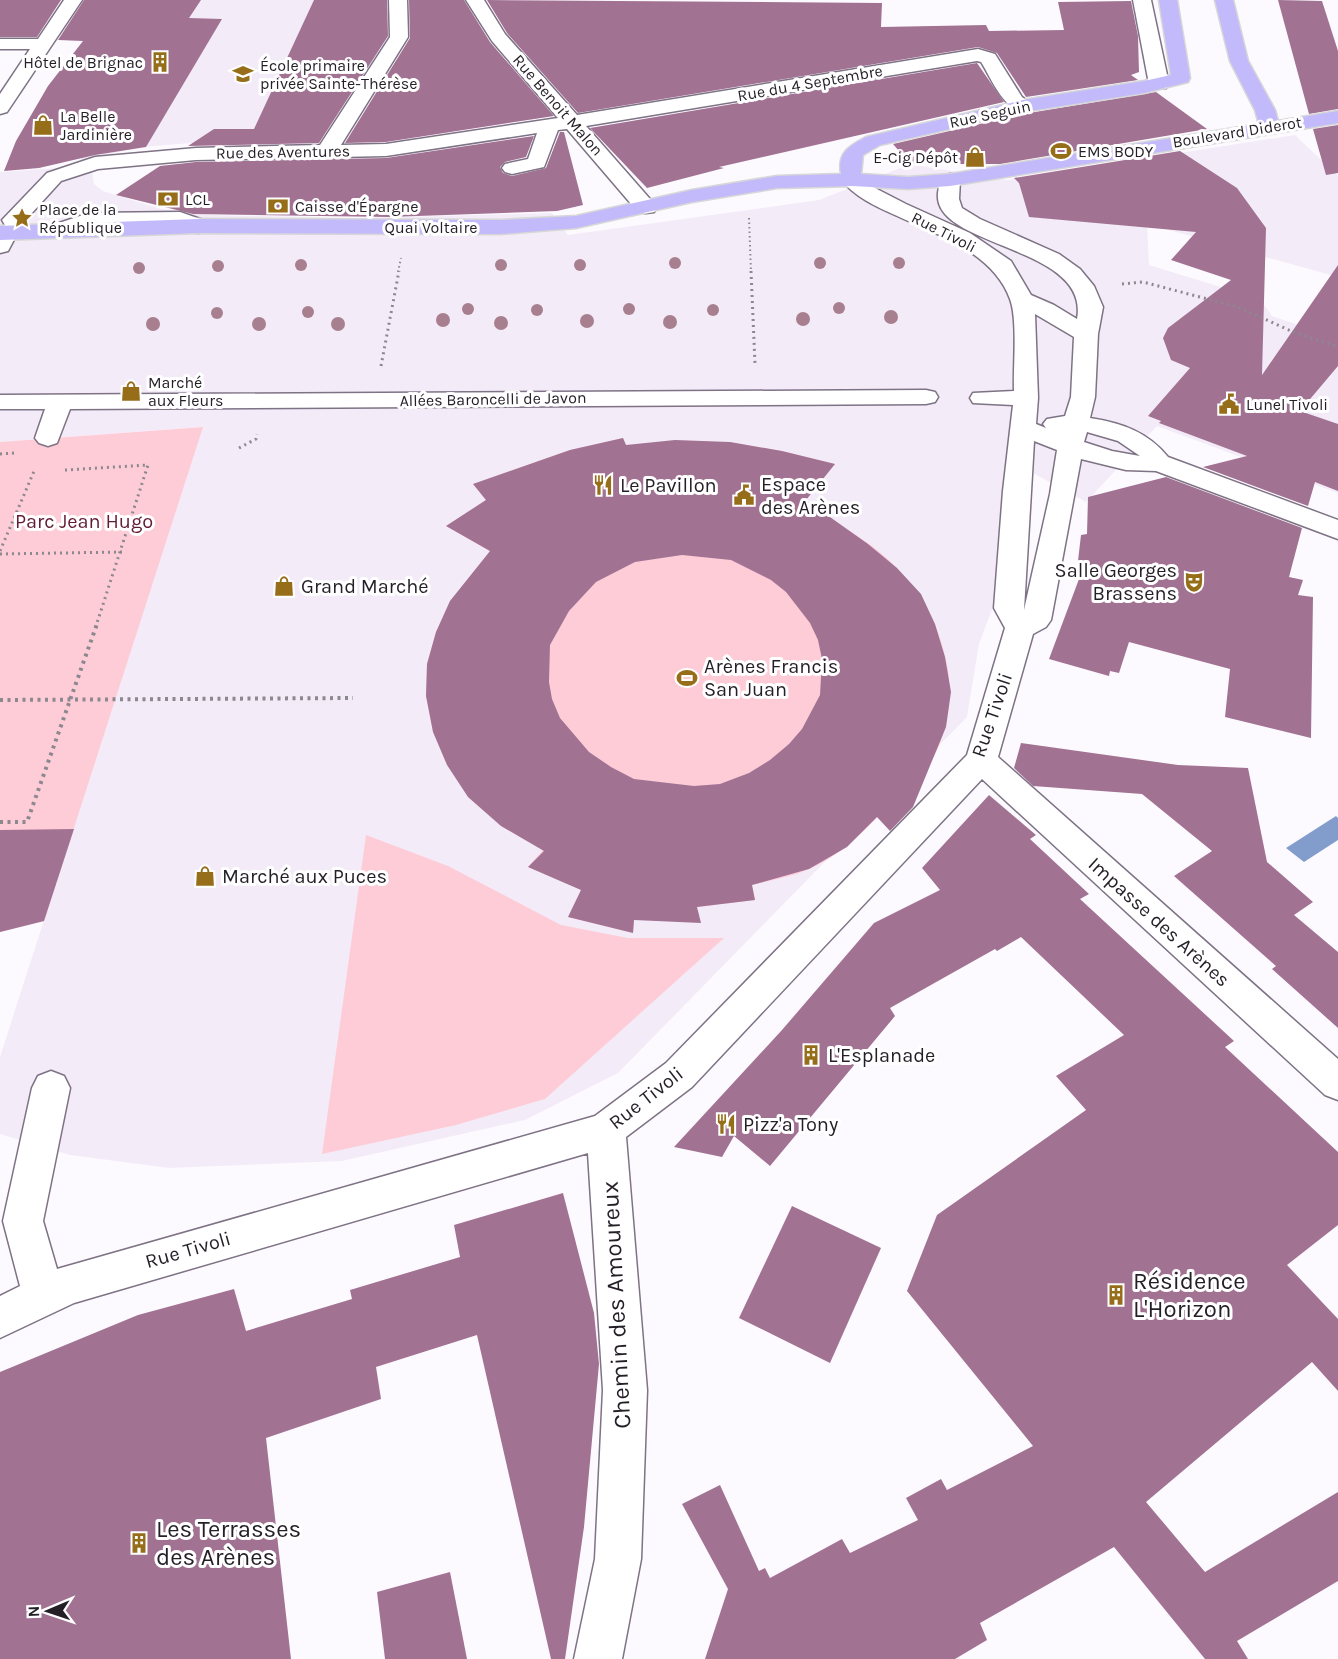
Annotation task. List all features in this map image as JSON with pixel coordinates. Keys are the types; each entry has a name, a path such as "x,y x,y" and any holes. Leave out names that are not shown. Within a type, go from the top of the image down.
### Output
{"main road":[{"path":"1159,84 1181,78 1168,0"},
{"path":"1224,0 1239,61 1265,110 1270,127"},
{"name":"Rue Seguin","path":"852,180 850,168 853,152 873,141 1023,106 1159,84"},
{"name":"Boulevard Diderot","path":"852,180 908,183 950,180 1338,117"},
{"name":"Quai Voltaire","path":"198,226 501,227 576,222 692,196 777,182 852,180"},
{"path":"4,230 58,231"}],"street":[{"path":"0,108 73,0"},
{"path":"327,152 340,127 399,37 398,0"},
{"name":"Rue Benoit Malon","path":"475,0 498,37 646,207"},
{"path":"1142,0 1159,84"},
{"path":"0,44 43,44"},
{"name":"Rue du 4 Septembre","path":"573,122 978,55 988,58 1015,101 1023,106"},
{"name":"Rue des Aventures","path":"4,230 54,177 95,163 196,154 386,150 573,122"},
{"path":"512,168 537,163 549,126"},
{"name":"Rue Tivoli","path":"852,180 866,191 898,209 962,237 1003,266 1022,300 1026,398 1008,608 1020,628"},
{"name":"Rue Tivoli","path":"0,1317 68,1285 606,1130 679,1075 981,760 1020,628 1036,620 1083,397 1086,334 1091,308 1065,284 1051,259 972,224 952,211 948,199 950,180"},
{"path":"58,231 90,219 180,218 198,226"},
{"path":"1022,300 1065,284"},
{"path":"1022,300 1047,310 1086,334"},
{"name":"Allées Baroncelli de Javon","path":"0,402 926,397"},
{"path":"982,398 1026,398"},
{"path":"43,450 60,403"},
{"path":"1022,427 1074,434 1142,465 1159,463 1338,530"},
{"name":"Impasse des Arènes","path":"981,760 1338,1083"},
{"path":"44,1296 23,1221 51,1088"},
{"name":"Chemin des Amoureux","path":"598,1659 618,1559 625,1390 606,1130"}],"path":[{"path":"751,250 755,368"},
{"path":"380,371 402,253"},
{"path":"1065,284 1143,282 1238,307 1291,331 1338,347"},
{"path":"43,450 0,552 122,552"},
{"path":"0,822 27,822 122,552 148,465 57,470"},
{"path":"34,472 45,471"},
{"path":"0,700 353,698"}],"shaded area":[{"name":"École primaire privée Sainte-Thérèse","path":"110,0 342,0 366,10 389,9 391,34 385,46 320,138 308,143 245,148 217,141 141,147 81,160"},
{"path":"1295,135 1338,176 1338,277 1147,224 1149,265 1260,299 1272,316 1319,332 1338,332 1338,493 1157,426 1086,502 1009,460 996,599 979,644 967,717 618,1073 525,1120 342,1161 169,1168 70,1155 0,1134 0,1057 202,427 0,442 0,172 58,168 92,171 94,184 103,191 161,209 214,215 358,218 552,213 568,235 819,200 910,164 1007,180"}],"green space":[{"name":"Parc Jean Hugo","path":"203,427 44,921 0,932 0,442"},
{"name":"Arènes Francis San Juan","path":"623,438 626,445 730,442 782,451 835,464 800,507 828,519 877,550 915,589 930,613 941,640 948,670 949,692 948,715 933,758 913,782 843,849 802,872 752,885 755,900 697,907 634,920 633,933 568,917 581,890 528,867 543,850 501,826 468,797 433,732 426,696 427,664 436,632 450,601 491,552 446,526 486,500 473,484 570,450"},
{"path":"366,835 448,866 561,925 628,938 724,938 545,1099 456,1125 322,1154"}],"water":[{"path":"1336,816 1338,818 1338,840 1304,862 1286,848"}],"building":[{"path":"0,0 61,0 37,37 0,37"},
{"path":"84,0 201,0 189,18 222,19 146,147 95,155 39,168 4,171 16,141 48,86 83,41 58,40"},
{"path":"314,0 387,0 388,36 319,143 188,146 214,129 254,129"},
{"path":"409,0 464,0 490,42 554,116 386,142 345,143 410,38"},
{"path":"487,0 882,3 881,27 986,25 989,31 1064,30 1058,2 1131,1 1138,36 1139,72 1131,75 1138,80 1026,97 997,53 978,47 578,113 507,33"},
{"path":"1278,0 1322,1 1338,51 1338,109 1309,114"},
{"path":"977,63 1004,102 719,167 724,168 647,188 590,128"},
{"path":"1156,92 1207,129 1000,164 910,164 893,144 1023,114"},
{"path":"1338,125 1338,173 1326,175 1313,129"},
{"path":"560,132 564,132 583,205 557,211 389,217 193,214 116,195 160,166 196,162 386,158 534,136 526,157 505,162 500,167 503,173 512,176 546,168"},
{"path":"1180,151 1237,188 1266,228 1262,375 1338,265 1338,366 1300,411 1338,424 1338,491 1315,482 1308,506 1203,467 1247,456 1159,423 1161,421 1148,416 1190,368 1171,360 1163,338 1168,328 1231,280 1171,260 1196,232 1029,217 1019,183 1014,178"},
{"name":"Arènes Francis San Juan","path":"623,438 626,445 675,440 730,442 782,451 835,464 806,500 868,544 897,568 921,594 935,624 945,657 951,692 946,727 913,807 890,831 877,817 847,847 809,869 752,885 755,900 697,907 701,923 634,920 633,933 568,917 581,890 528,867 544,851 501,826 468,797 447,765 433,732 426,696 427,664 436,632 450,601 490,551 446,526 486,500 473,484 570,450","holes":["682,555 731,560 771,580 786,592 810,623 818,640 822,659 820,695 802,729 789,744 770,760 749,773 720,784 694,786 634,779 589,752 560,718 552,699 549,682 550,645 569,611 596,582 635,562"]},
{"name":"Salle Georges Brassens","path":"1166,477 1302,528 1289,577 1303,580 1298,595 1313,597 1311,738 1225,717 1230,669 1129,642 1119,673 1110,671 1109,676 1049,659 1079,579 1076,578 1081,535 1087,534 1088,497"},
{"path":"1021,743 1178,765 1248,768 1267,862 1313,902 1294,915 1338,952 1338,1028 1272,969 1276,966 1174,876 1212,851 1142,794 1033,786 1014,768"},
{"path":"989,795 1036,835 1030,839 1089,894 1080,899 1234,1041 1225,1047 1338,1152 1338,1225 1287,1265 1338,1319 1338,1391 1312,1362 1146,1502 1205,1572 1338,1492 1338,1581 1237,1641 1248,1659 1205,1659 1114,1547 980,1623 987,1640 955,1659 705,1659 728,1589 682,1504 720,1485 759,1571 765,1568 770,1578 842,1539 850,1553 918,1520 906,1498 941,1479 947,1490 1033,1446 907,1291 937,1215 1086,1110 1056,1076 1124,1035 1021,937 997,951 995,949 890,1008 895,1016 770,1166 734,1136 722,1157 674,1147 782,1030 874,923 940,890 922,868"},
{"path":"74,829 44,921 0,932 0,830"},
{"name":"Les Terrasses des Arènes","path":"563,1193 594,1313 599,1364 584,1527 565,1659 551,1659 477,1335 376,1367 381,1399 266,1438 291,1659 0,1659 0,1372 138,1315 234,1289 246,1331 352,1299 350,1290 460,1257 454,1225"},
{"path":"792,1206 881,1248 830,1363 739,1318"},
{"path":"450,1572 467,1659 385,1659 377,1592"}],"place":[{"name":"Hôtel de Brignac","path":"160,62"},
{"name":"École primaire privée Sainte-Thérèse","path":"243,74"},
{"name":"La Belle Jardinière","path":"43,125"},
{"name":"EMS BODY","path":"1061,151"},
{"name":"E-Cig Dépôt","path":"975,157"},
{"name":"LCL","path":"168,199"},
{"name":"Caisse d'Épargne","path":"278,206"},
{"name":"Place de la République","path":"22,218"},
{"name":"Marché aux Fleurs","path":"131,391"},
{"name":"Lunel Tivoli","path":"1229,404"},
{"name":"Le Pavillon","path":"603,485"},
{"name":"Espace des Arènes","path":"744,495"},
{"name":"Salle Georges Brassens","path":"1194,582"},
{"name":"Grand Marché","path":"284,586"},
{"name":"Arènes Francis San Juan","path":"687,678"},
{"name":"Marché aux Puces","path":"205,876"},
{"name":"L'Esplanade","path":"811,1055"},
{"name":"Pizz'a Tony","path":"726,1124"},
{"name":"Résidence L'Horizon","path":"1116,1295"},
{"name":"Les Terrasses des Arènes","path":"139,1543"}]}
